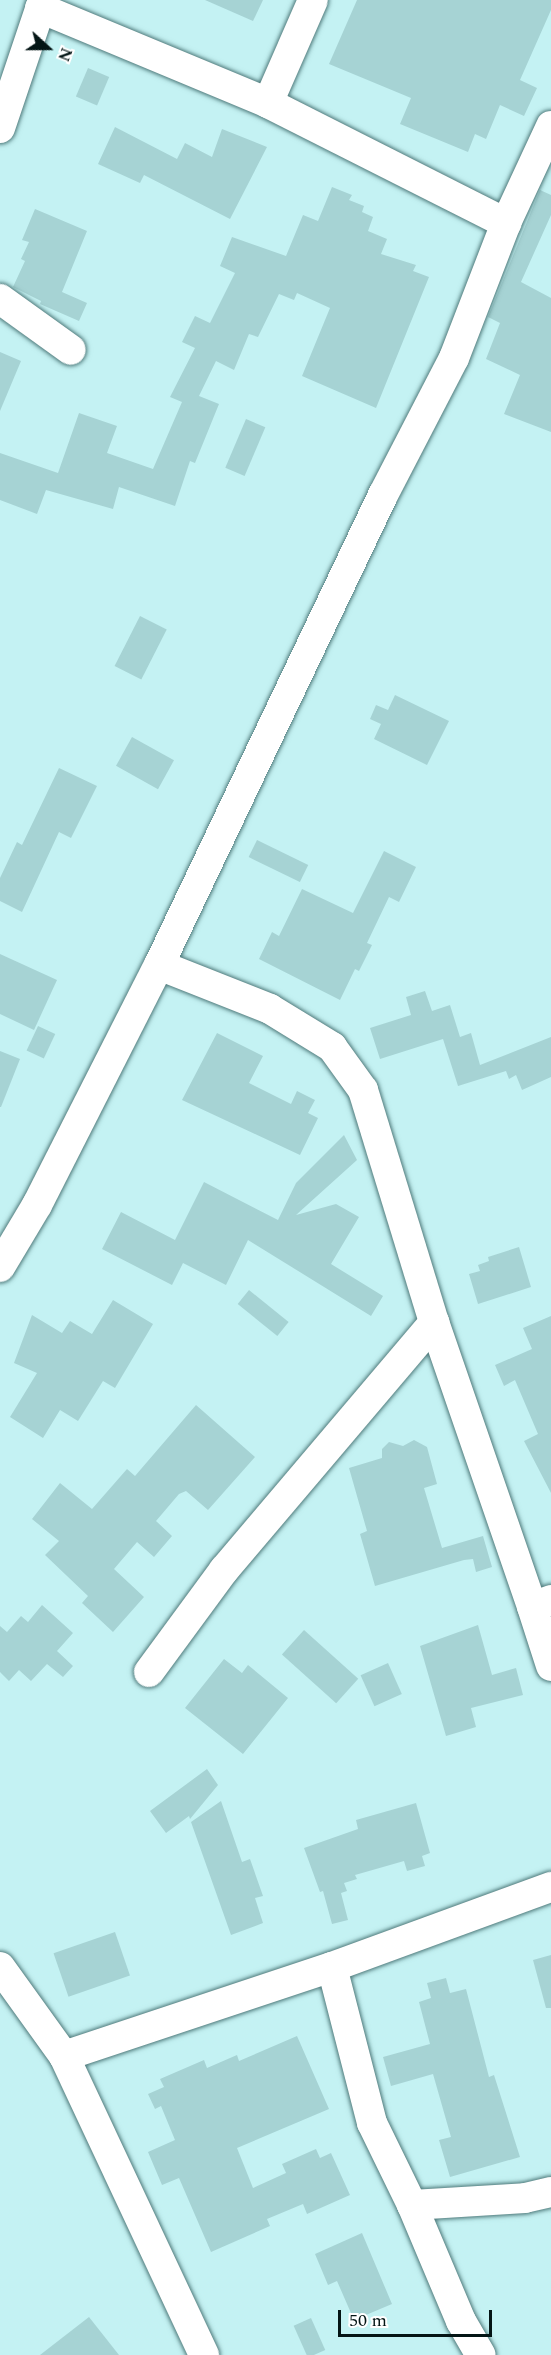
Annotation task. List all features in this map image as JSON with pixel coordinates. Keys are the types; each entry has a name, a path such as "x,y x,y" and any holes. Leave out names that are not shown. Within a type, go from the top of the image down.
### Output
{"street":[{"path":"268,103 313,0"},
{"path":"0,128 42,4 268,103 506,223"},
{"path":"0,1267 37,1205 159,964 383,495 454,358 506,223 551,126"},
{"path":"0,299 71,350"},
{"path":"159,964 270,1009 332,1047 350,1067 363,1090 434,1322 541,1603 551,1666"},
{"path":"149,1672 224,1570 434,1322"},
{"path":"64,2056 332,1967 551,1887"},
{"path":"0,1967 64,2056 204,2355"},
{"path":"332,1967 372,2123 412,2205 461,2321 481,2355"},
{"path":"412,2205 525,2198 551,2192"}],"building":[{"path":"205,0 263,0 253,21"},
{"path":"357,0 551,0 551,10 520,80 537,88 524,116 500,105 486,139 475,134 468,152 400,124 411,98 329,64"},
{"path":"88,68 109,77 97,106 76,97"},
{"path":"115,127 177,159 185,143 212,157 222,129 267,147 230,219 144,175 140,183 98,164"},
{"path":"332,187 352,195 349,200 364,206 362,212 373,217 368,231 387,239 381,254 416,265 413,271 429,277 376,408 302,376 330,308 297,293 294,300 279,294 258,337 249,334 234,370 216,361 199,396 219,404 195,463 190,461 175,506 119,487 113,509 46,490 37,514 0,500 0,453 58,473 79,413 117,426 107,453 153,469 182,402 170,397 195,348 182,342 195,316 210,323 235,273 220,266 232,237 286,256 303,215 318,221"},
{"path":"540,190 551,195 551,215 521,282 551,298 551,432 504,414 520,375 486,359 500,323 488,317"},
{"path":"35,209 87,231 62,292 87,303 79,321 40,304 41,301 13,287 25,261 21,259 29,242 22,240"},
{"path":"0,352 21,361 0,411"},
{"path":"246,419 265,427 245,476 225,468"},
{"path":"140,616 167,630 141,680 115,666"},
{"path":"395,695 449,721 427,765 374,739 381,724 370,719 376,705 388,710"},
{"path":"132,737 174,760 158,789 116,766"},
{"path":"59,768 97,786 71,838 59,832 22,912 0,901 0,878 17,842 22,845"},
{"path":"257,840 308,865 300,882 249,857"},
{"path":"384,851 416,867 399,902 389,897 367,943 372,945 359,971 355,969 340,1000 259,959 272,932 279,936 302,889 353,913"},
{"path":"0,954 57,980 34,1030 0,1014"},
{"path":"425,991 432,1011 450,1005 460,1037 471,1033 480,1065 551,1037 551,1077 522,1090 516,1075 509,1079 506,1071 458,1086 443,1039 380,1059 370,1028 411,1015 406,997"},
{"path":"38,1026 55,1034 44,1059 27,1050"},
{"path":"217,1033 263,1056 249,1083 291,1104 297,1091 315,1100 308,1113 318,1118 300,1155 182,1100"},
{"path":"0,1051 20,1059 1,1107 0,1107"},
{"path":"344,1135 357,1160 296,1215 336,1204 359,1217 331,1264 383,1296 371,1316 248,1240 226,1285 183,1263 172,1285 102,1249 121,1212 175,1240 204,1182 278,1220 296,1183"},
{"path":"519,1247 531,1287 478,1304 469,1274 480,1271 478,1265 489,1261 488,1257"},
{"path":"249,1290 289,1322 277,1336 238,1304"},
{"path":"113,1300 153,1324 115,1388 103,1381 78,1421 60,1410 43,1438 10,1417 37,1373 14,1363 32,1315 62,1333 70,1321 92,1334"},
{"path":"551,1316 551,1493 524,1441 538,1434 515,1380 504,1386 495,1365 532,1349 523,1328"},
{"path":"196,1405 255,1457 208,1510 186,1491 179,1494 156,1521 172,1536 154,1557 137,1542 114,1569 144,1597 113,1632 82,1603 88,1596 45,1555 59,1541 32,1519 60,1483 92,1509 127,1469 135,1476"},
{"path":"414,1440 427,1447 437,1484 424,1488 442,1548 483,1536 492,1567 476,1572 473,1559 464,1560 375,1586 360,1534 367,1531 349,1468 382,1458 382,1449 389,1442 403,1446"},
{"path":"42,1605 73,1633 57,1651 73,1666 63,1677 47,1664 31,1681 19,1670 9,1681 0,1672 0,1626 7,1632 21,1616 28,1622"},
{"path":"478,1625 492,1675 516,1668 523,1695 471,1708 476,1727 446,1736 420,1646"},
{"path":"304,1630 358,1679 336,1703 282,1655"},
{"path":"224,1659 242,1673 248,1665 288,1698 243,1754 185,1708"},
{"path":"388,1663 402,1694 374,1706 361,1675"},
{"path":"207,1769 218,1785 190,1819 189,1816 166,1833 150,1811"},
{"path":"221,1801 242,1862 250,1859 263,1896 255,1898 263,1923 231,1935 191,1822"},
{"path":"416,1803 430,1853 422,1856 425,1866 407,1871 404,1861 355,1875 357,1879 344,1883 347,1891 341,1893 348,1920 332,1924 323,1891 320,1892 304,1848 358,1829 356,1820"},
{"path":"115,1932 130,1975 69,1997 54,1953"},
{"path":"551,1955 551,2008 546,2008 533,1960"},
{"path":"446,1978 450,1993 466,1989 489,2077 494,2075 520,2157 450,2177 439,2140 451,2137 433,2074 391,2086 383,2057 430,2044 419,2002 431,1998 427,1983"},
{"path":"297,2036 329,2109 237,2148 253,2188 286,2173 282,2164 316,2149 320,2158 331,2153 350,2195 307,2214 303,2204 267,2219 270,2226 211,2252 179,2178 162,2185 148,2152 175,2140 161,2106 155,2109 148,2094 164,2087 160,2079 204,2060 207,2068 237,2055 239,2061"},
{"path":"362,2233 392,2304 354,2320 337,2281 328,2285 315,2254"},
{"path":"89,2317 119,2355 40,2355"},
{"path":"311,2318 325,2350 314,2355 307,2355 294,2326"}]}
